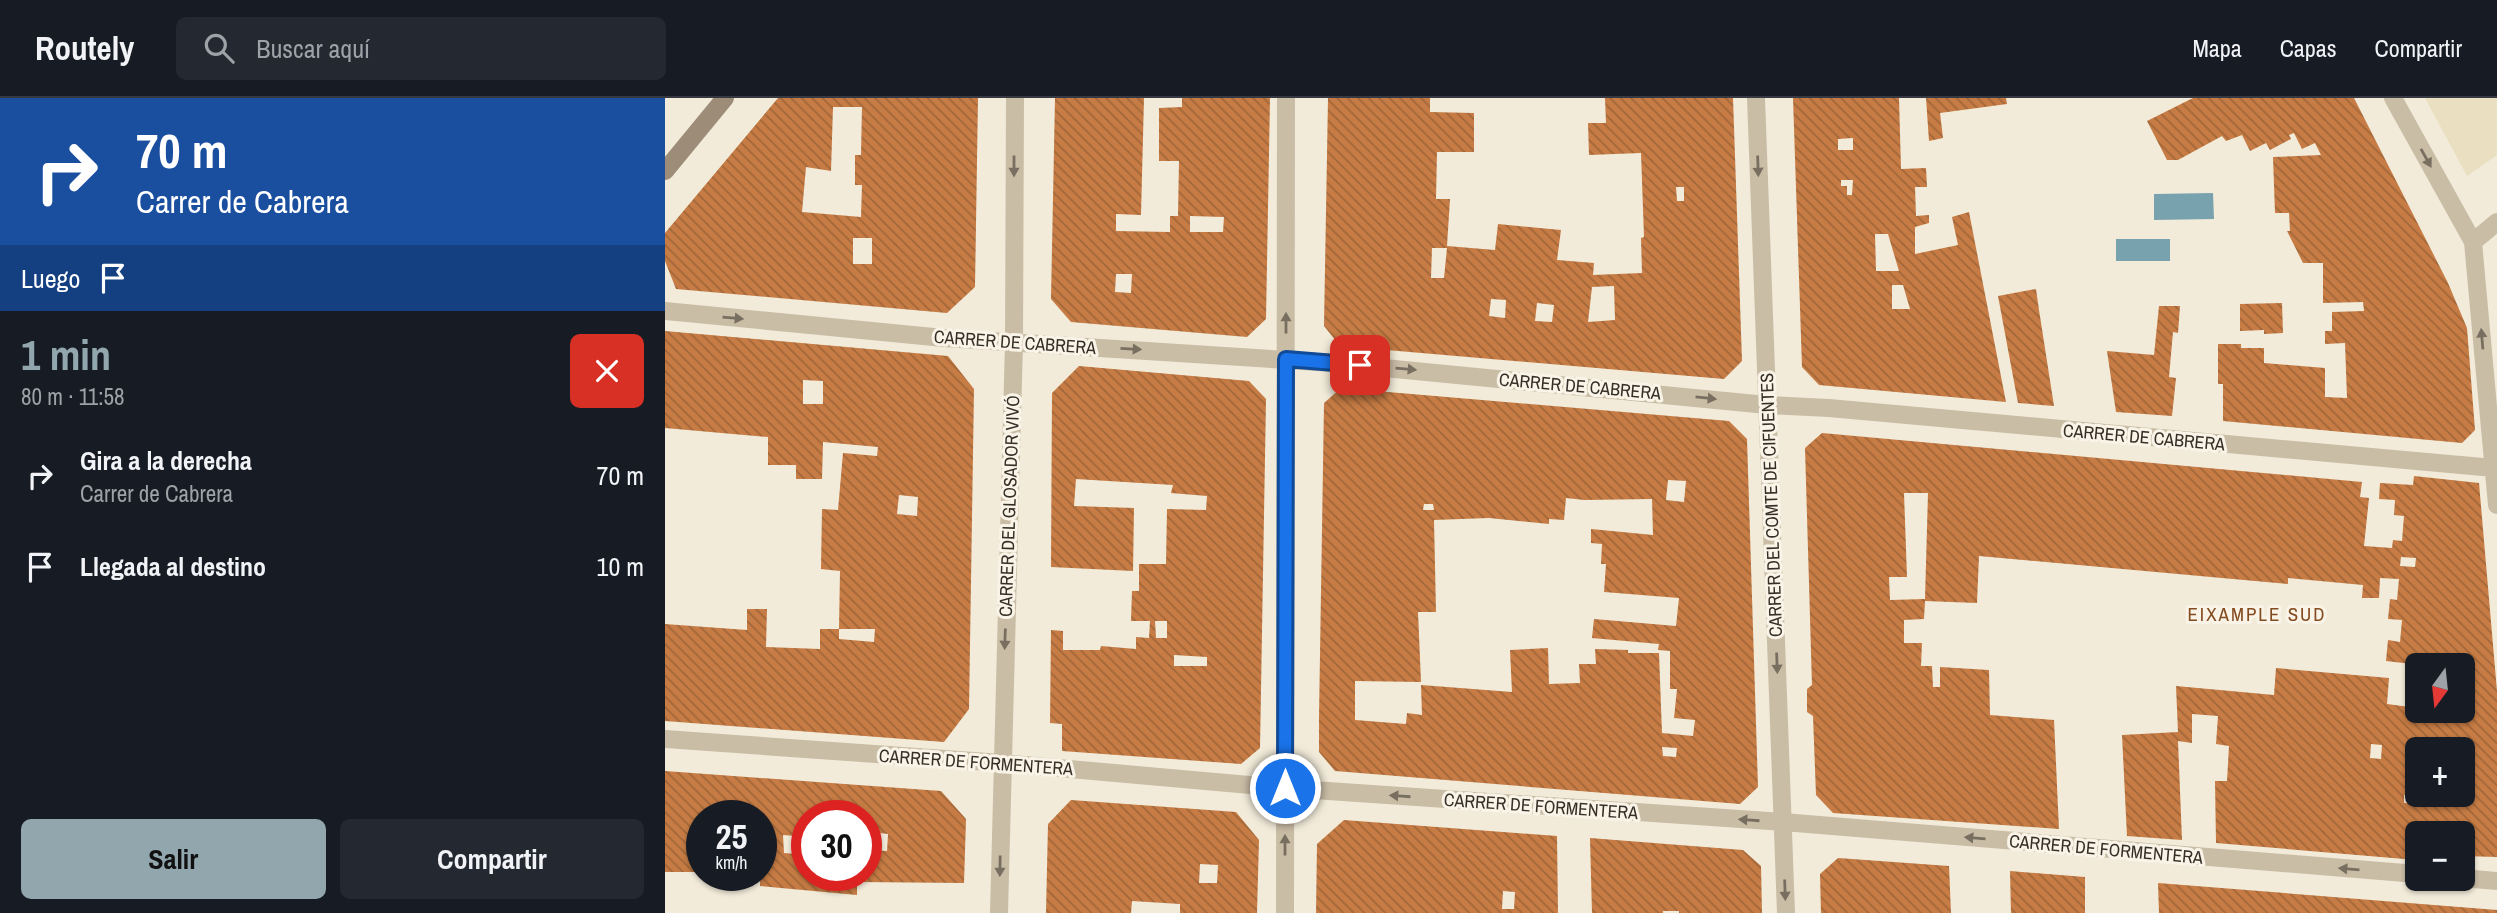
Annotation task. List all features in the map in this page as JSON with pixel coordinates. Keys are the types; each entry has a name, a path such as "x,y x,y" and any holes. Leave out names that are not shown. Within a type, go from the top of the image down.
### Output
{"street":[{"path":"665,171 725,98"},
{"name":"CARRER DEL GLOSADOR VIVÓ","path":"999,913 1014,342 1015,98"},
{"path":"1285,913 1286,98"},
{"name":"CARRER DEL COMTE DE CIFUENTES","path":"1756,98 1786,913"},
{"path":"2393,98 2473,242 2497,505"},
{"path":"2473,242 2497,222"},
{"name":"CARRER DE CABRERA","path":"665,311 944,338 1286,359 1767,405 1829,408 2494,468"},
{"name":"CARRER DE FORMENTERA","path":"665,739 1002,763 1285,788 1783,822 2405,873"},
{"path":"2475,879 2497,881"}],"shaded area":[{"path":"2425,98 2497,98 2497,155 2467,176"}],"water":[{"path":"2213,193 2214,219 2154,220 2154,194"},
{"path":"2116,239 2170,239 2170,261 2116,261"}],"building":[{"path":"778,98 978,98 975,287 947,313 676,289 665,261 665,233","holes":["833,107 862,107 861,155 855,155 855,185 862,185 861,217 802,212 806,167 831,171","853,238 872,238 872,264 853,264"]},
{"path":"1055,98 1144,98 1141,215 1116,214 1116,231 1170,232 1170,216 1178,216 1179,161 1159,161 1159,108 1182,107 1182,98 1270,98 1266,319 1247,337 1071,322 1051,299","holes":["1190,216 1224,217 1223,232 1190,232","1116,274 1132,274 1131,293 1115,292"]},
{"path":"1328,98 1430,98 1430,112 1474,113 1474,152 1437,152 1436,199 1450,199 1447,246 1495,250 1498,224 1561,230 1557,260 1594,263 1593,275 1642,273 1641,238 1644,237 1641,153 1589,155 1588,123 1606,123 1605,98 1733,98 1742,361 1724,379 1340,346 1324,326","holes":["1676,187 1684,187 1684,201 1677,201","1432,248 1447,248 1444,278 1431,278","1614,286 1615,320 1588,322 1592,287","1491,299 1506,300 1505,318 1489,316","1537,303 1554,305 1552,322 1535,321"]},
{"path":"1793,98 1899,98 1901,169 1926,168 1927,187 1915,187 1916,216 1929,215 1929,223 1915,227 1915,254 1958,245 1952,217 1969,212 2006,402 1819,385 1802,367","holes":["1853,138 1853,150 1838,150 1838,139","1841,180 1853,180 1852,195 1847,195 1847,186 1841,186","1875,234 1888,234 1899,271 1876,271","1892,285 1903,285 1910,309 1892,309"]},
{"path":"1926,98 2006,98 2007,104 1940,113 1943,138 1929,141"},
{"path":"2193,98 2354,98 2448,283 2467,328 2475,430 2462,443 2223,421 2223,384 2218,384 2218,344 2264,348 2264,363 2325,368 2325,397 2347,398 2345,343 2325,344 2325,331 2332,331 2332,312 2364,311 2363,302 2323,303 2323,263 2303,263 2287,231 2290,231 2289,213 2275,213 2273,157 2321,155 2315,143 2302,149 2294,133 2289,135 2291,139 2270,150 2266,143 2250,151 2242,135 2226,141 2222,136 2178,160 2167,160 2147,121"},
{"path":"2036,289 2054,406 2018,403 1998,296"},
{"path":"2282,303 2283,333 2264,334 2264,330 2240,331 2240,304"},
{"path":"2159,306 2180,306 2178,333 2173,332 2169,377 2176,378 2172,416 2116,412 2107,351 2154,355"},
{"path":"665,331 948,356 974,389 969,709 944,742 665,721 665,624 747,630 747,609 767,609 766,647 820,649 820,629 839,629 840,571 821,569 822,509 838,510 843,453 877,456 878,447 823,442 822,479 796,479 796,465 768,465 768,437 665,428","holes":["803,380 823,381 823,404 803,404","899,495 918,497 917,516 897,514","839,629 875,629 874,642 839,639"]},
{"path":"1079,366 1249,381 1266,399 1260,748 1241,764 1062,751 1062,724 1050,723 1051,630 1063,631 1063,650 1100,650 1101,646 1136,649 1136,637 1149,638 1150,621 1131,621 1132,591 1139,591 1139,564 1166,564 1167,509 1206,510 1207,496 1171,493 1173,485 1076,479 1074,506 1134,508 1133,571 1051,567 1052,393","holes":["1155,621 1167,621 1167,638 1156,638","1174,655 1207,657 1207,666 1174,666"]},
{"path":"1341,388 1729,421 1747,439 1758,787 1740,804 1335,771 1319,752 1324,403","holes":["1668,480 1686,481 1684,502 1666,500","1566,498 1652,499 1653,535 1591,529 1591,543 1602,544 1601,564 1606,564 1604,592 1679,598 1676,626 1594,619 1592,638 1659,644 1658,650 1670,651 1670,689 1677,689 1674,718 1695,720 1693,736 1662,733 1659,653 1628,653 1628,650 1595,649 1596,664 1579,664 1580,683 1549,684 1548,648 1510,650 1512,692 1421,685 1422,715 1407,713 1406,724 1355,720 1355,681 1421,682 1418,612 1436,612 1434,520 1489,518 1549,524 1549,519 1564,520","1424,504 1433,504 1434,510 1423,510","1662,747 1677,748 1676,757 1663,756"]},
{"path":"1822,433 2362,482 2360,497 2369,498 2364,546 2392,548 2393,540 2402,541 2404,516 2394,515 2395,500 2379,499 2380,483 2413,485 2414,476 2479,483 2497,691 2497,857 2475,856 2475,821 2405,821 2405,859 2216,843 2215,781 2227,781 2229,746 2216,744 2218,716 2192,714 2192,743 2178,741 2182,840 2127,836 2122,735 2178,732 2176,686 2274,695 2276,668 2389,678 2387,704 2405,706 2405,723 2475,723 2475,653 2405,653 2405,663 2386,661 2388,640 2400,642 2402,620 2388,619 2390,599 2397,600 2399,579 2380,578 2379,598 2362,598 2363,585 2288,578 2288,584 1979,556 1977,603 1925,601 1924,619 1904,620 1904,643 1922,643 1921,666 1932,666 1933,687 1940,687 1940,667 1989,670 1990,715 2054,720 2059,829 1833,813 1816,795 1813,716 1807,712 1807,689 1812,685 1805,448","holes":["1904,493 1928,493 1925,599 1890,600 1889,577 1907,577","2401,557 2416,558 2415,567 2400,566","2371,744 2382,745 2381,759 2370,758"]},
{"path":"665,771 941,791 966,819 964,883 882,882 882,851 887,851 888,834 882,833 882,800 791,800 791,836 783,835 784,853 791,854 791,889 777,888 777,800 686,800 686,872 665,872"},
{"path":"1071,800 1236,812 1259,840 1257,913 1180,913 1180,904 1132,901 1131,913 1046,913 1048,824","holes":["1200,864 1218,865 1217,883 1199,883"]},
{"path":"1344,820 1557,836 1558,913 1316,913 1317,844","holes":["1503,891 1515,892 1514,909 1502,909"]},
{"path":"1590,838 1743,850 1761,866 1762,913 1592,913"},
{"path":"1838,858 1949,866 1951,913 1821,913 1820,874"},
{"path":"2010,871 2085,877 2085,913 2011,913"},
{"path":"2158,883 2497,910 2497,913 2159,913"},
{"path":"814,891 857,891 857,895"}],"district":[{"name":"EIXAMPLE SUD","path":"2257,614"}],"route":[{"path":"1285,788 1286,359 1360,365"}]}
